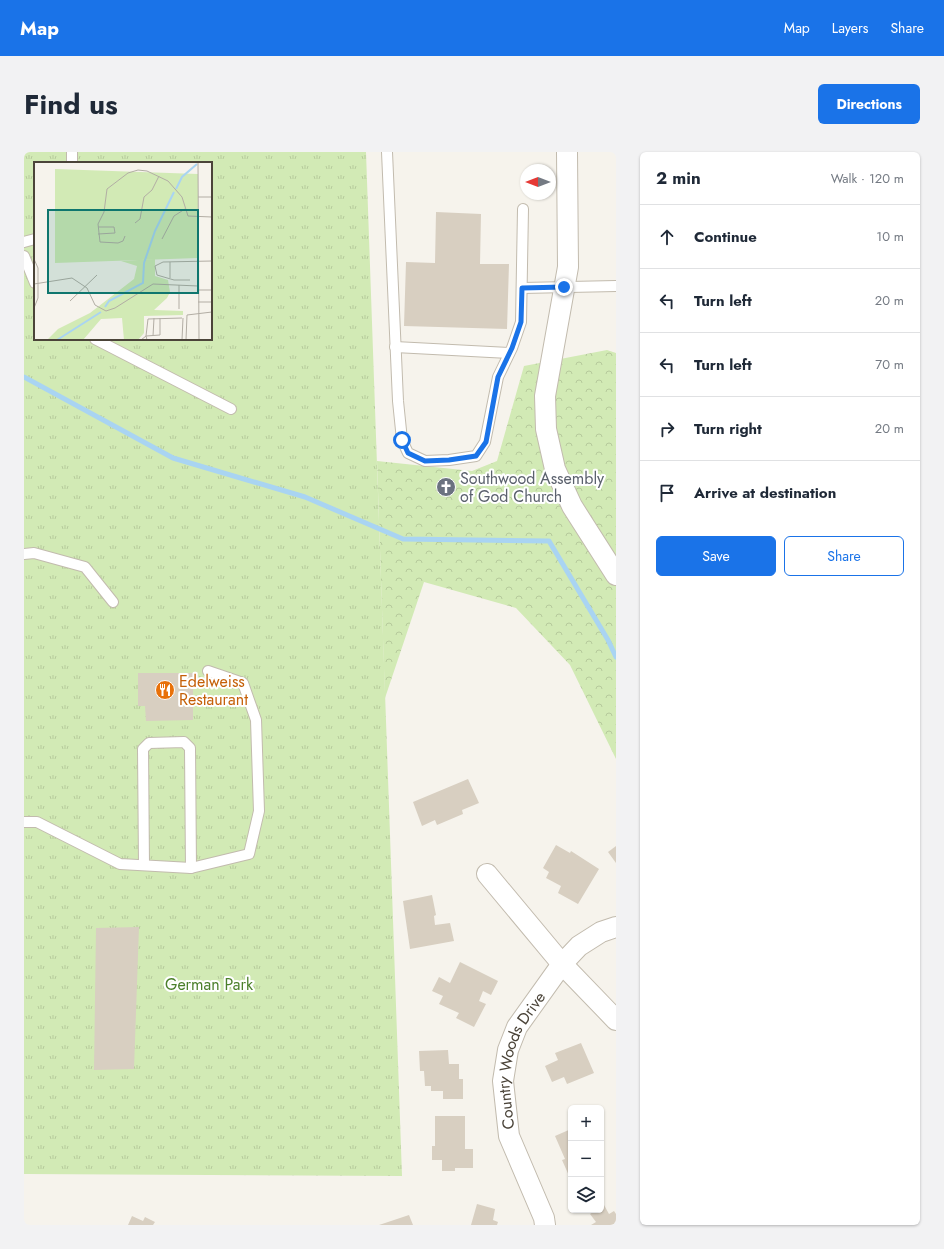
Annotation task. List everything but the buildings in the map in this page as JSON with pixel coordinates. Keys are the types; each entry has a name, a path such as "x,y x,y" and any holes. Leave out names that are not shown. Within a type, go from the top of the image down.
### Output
{"street":[{"path":"566,152 568,267 545,396 546,429 555,469 572,506 616,575"},
{"path":"487,874 562,964 616,1020"},
{"name":"Country Woods Drive","path":"545,1225 544,1218 509,1136 503,1081 508,1050 517,1027 562,964 579,946 601,932 616,927"}],"lane":[{"path":"387,152 395,347 402,440 408,453 425,461 449,460 476,456 486,442 498,377 521,322 523,209"},
{"path":"24,242 34,239"},
{"path":"24,256 34,281"},
{"path":"522,288 616,286"},
{"path":"97,340 231,408"},
{"path":"395,347 509,353"},
{"path":"24,554 34,554 85,567 113,602"},
{"path":"24,822 37,822 120,864 191,868 249,854 259,811 256,720 243,683 208,671"},
{"path":"144,865 143,749 149,743 184,742 190,748 191,868"}],"green space":[{"name":"German Park","path":"24,152 366,152 402,1176 24,1174"},
{"path":"607,350 616,353 616,759 570,665 516,608 424,582 385,698 377,461 472,471 497,461 524,366"}],"waterway":[{"path":"24,377 173,458 305,497 403,539 549,541 608,640 616,657"}],"place":[{"name":"Southwood Assembly of God Church","path":"446,487"},
{"name":"Edelweiss Restaurant","path":"165,690"}],"route":[{"path":"402,440 408,453 425,461 449,460 476,456 486,442 498,377 512,348 521,322 522,288 564,287"}]}
